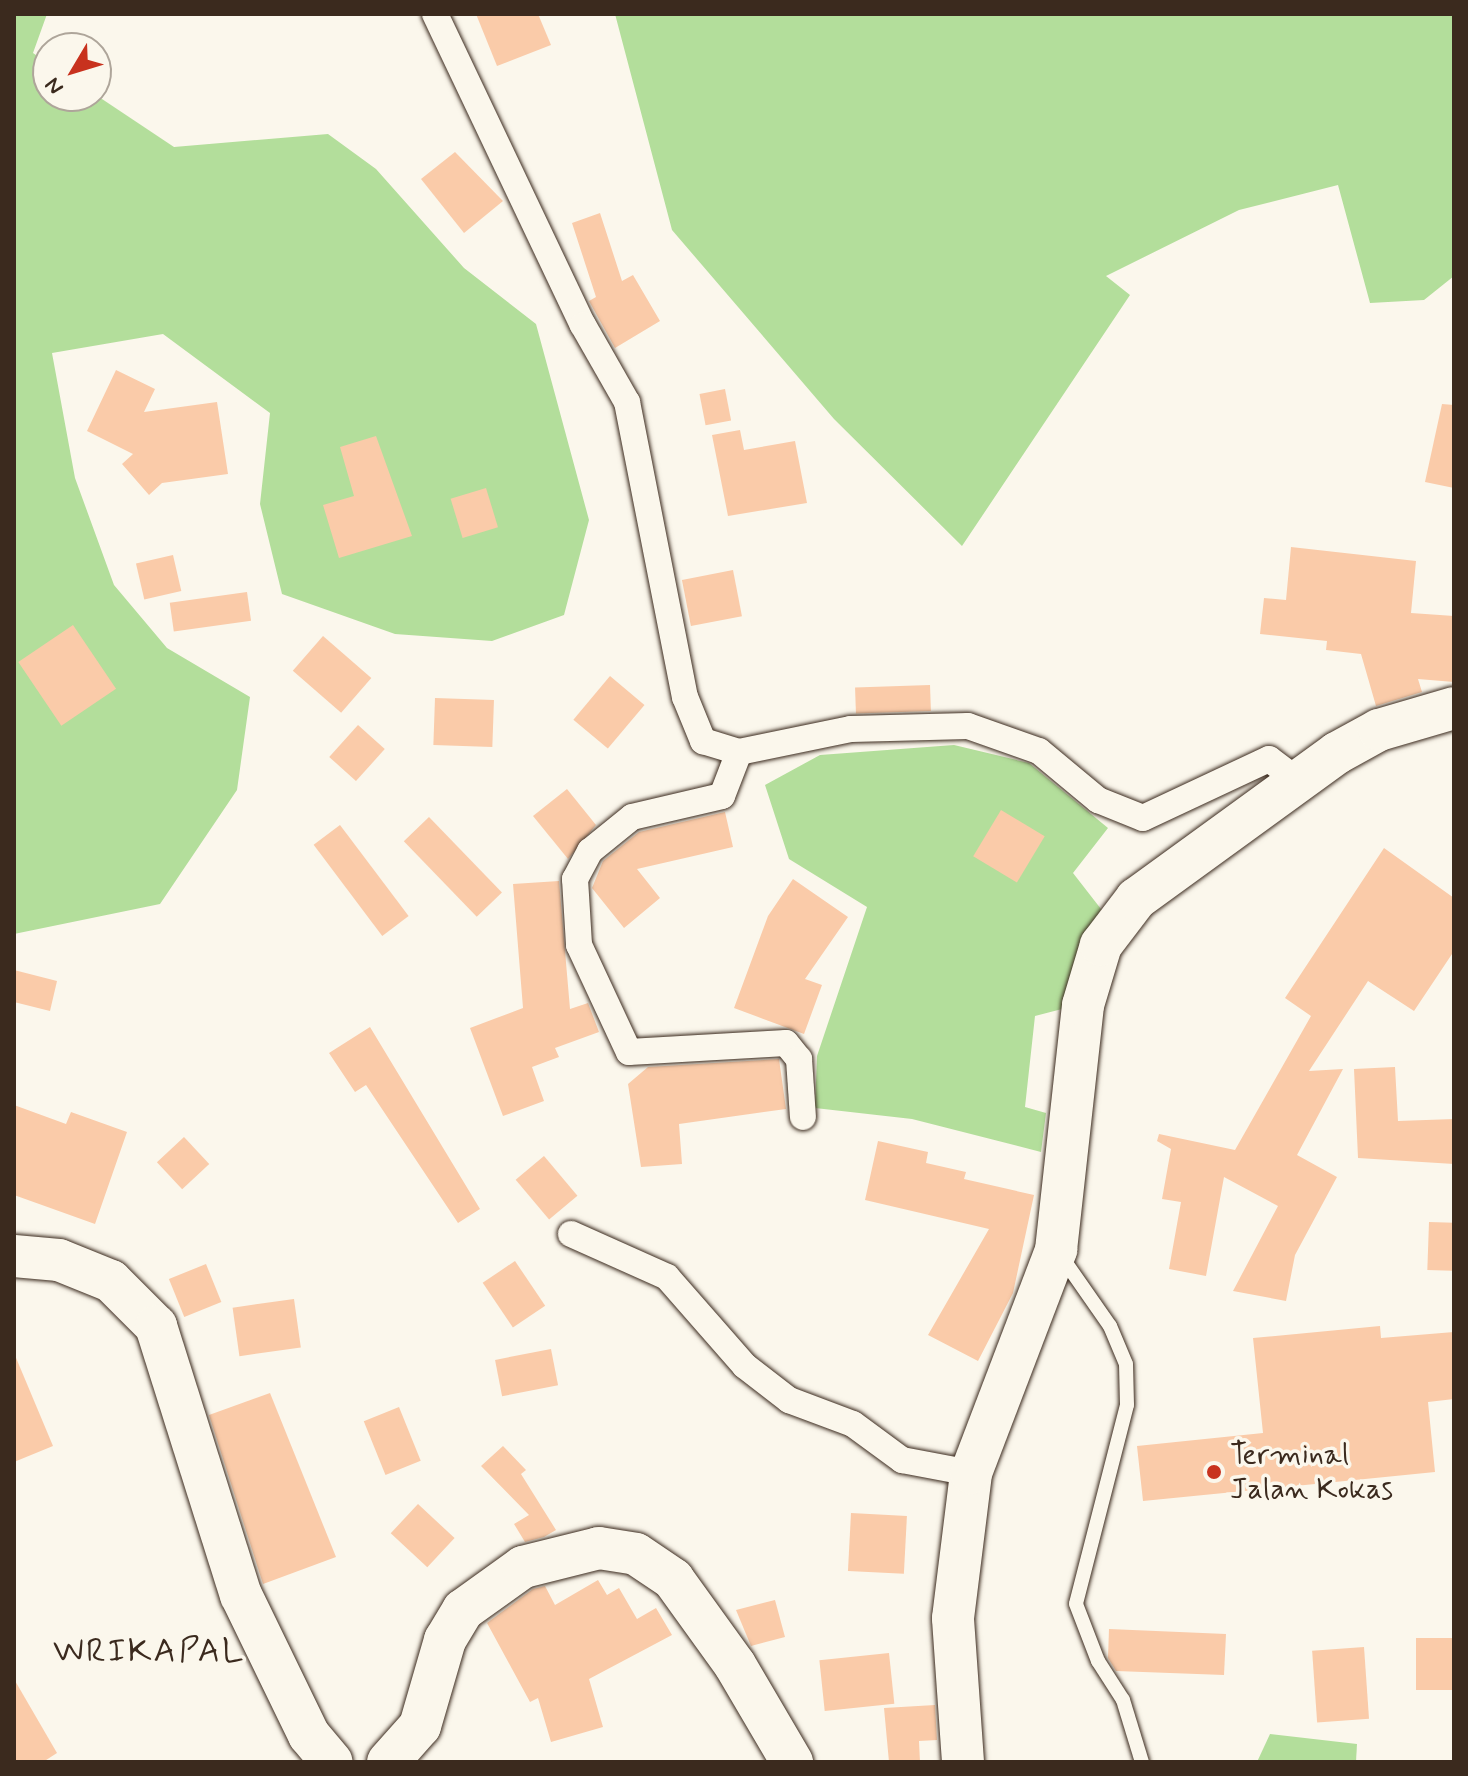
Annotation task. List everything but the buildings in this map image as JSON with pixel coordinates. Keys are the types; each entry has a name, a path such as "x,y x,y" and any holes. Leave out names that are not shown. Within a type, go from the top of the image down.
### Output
{"main road":[{"path":"963,1762 953,1618 971,1473 1056,1250 1083,1005 1101,945 1136,899 1298,781 1379,730 1454,708"},
{"path":"14,1256 59,1260 111,1281 156,1326 241,1595 309,1735 332,1762"},
{"path":"388,1762 420,1726 445,1640 463,1610 523,1567 599,1548 636,1554 673,1579 735,1665 792,1762"}],"street":[{"path":"435,14 583,325 627,402 682,683 700,737 714,749 739,752 851,729 968,726 1039,751 1098,800 1143,818 1269,759 1298,781"},
{"path":"739,752 722,796 632,817 590,851 575,879 579,945 629,1052 786,1043 799,1059 803,1117"},
{"path":"571,1234 667,1277 745,1366 789,1400 853,1424 902,1460 971,1473"}],"lane":[{"path":"1056,1250 1110,1326 1126,1364 1127,1405 1076,1604 1098,1661 1123,1700 1142,1762"}],"green space":[{"path":"14,14 47,14 41,32 32,32 32,112 112,112 112,106 174,147 328,134 376,169 464,268 536,324 589,520 564,615 492,641 395,634 282,594 260,504 270,413 163,334 52,353 75,478 114,585 167,648 250,697 237,790 160,904 14,934"},
{"path":"615,14 1454,14 1454,276 1424,300 1370,303 1338,185 1239,210 1106,276 1130,295 962,546 834,419 672,230"},
{"path":"954,745 1029,763 1108,828 1073,873 1101,909 1062,1009 1035,1016 1025,1107 1046,1113 1041,1152 912,1119 815,1108 817,1056 867,907 789,859 765,785 820,755"},
{"path":"1270,1734 1357,1744 1356,1762 1257,1762"}],"place":[{"name":"Terminal Jalan Kokas","path":"1214,1472"}],"district":[{"name":"WRIKAPAL","path":"149,1652"}]}
